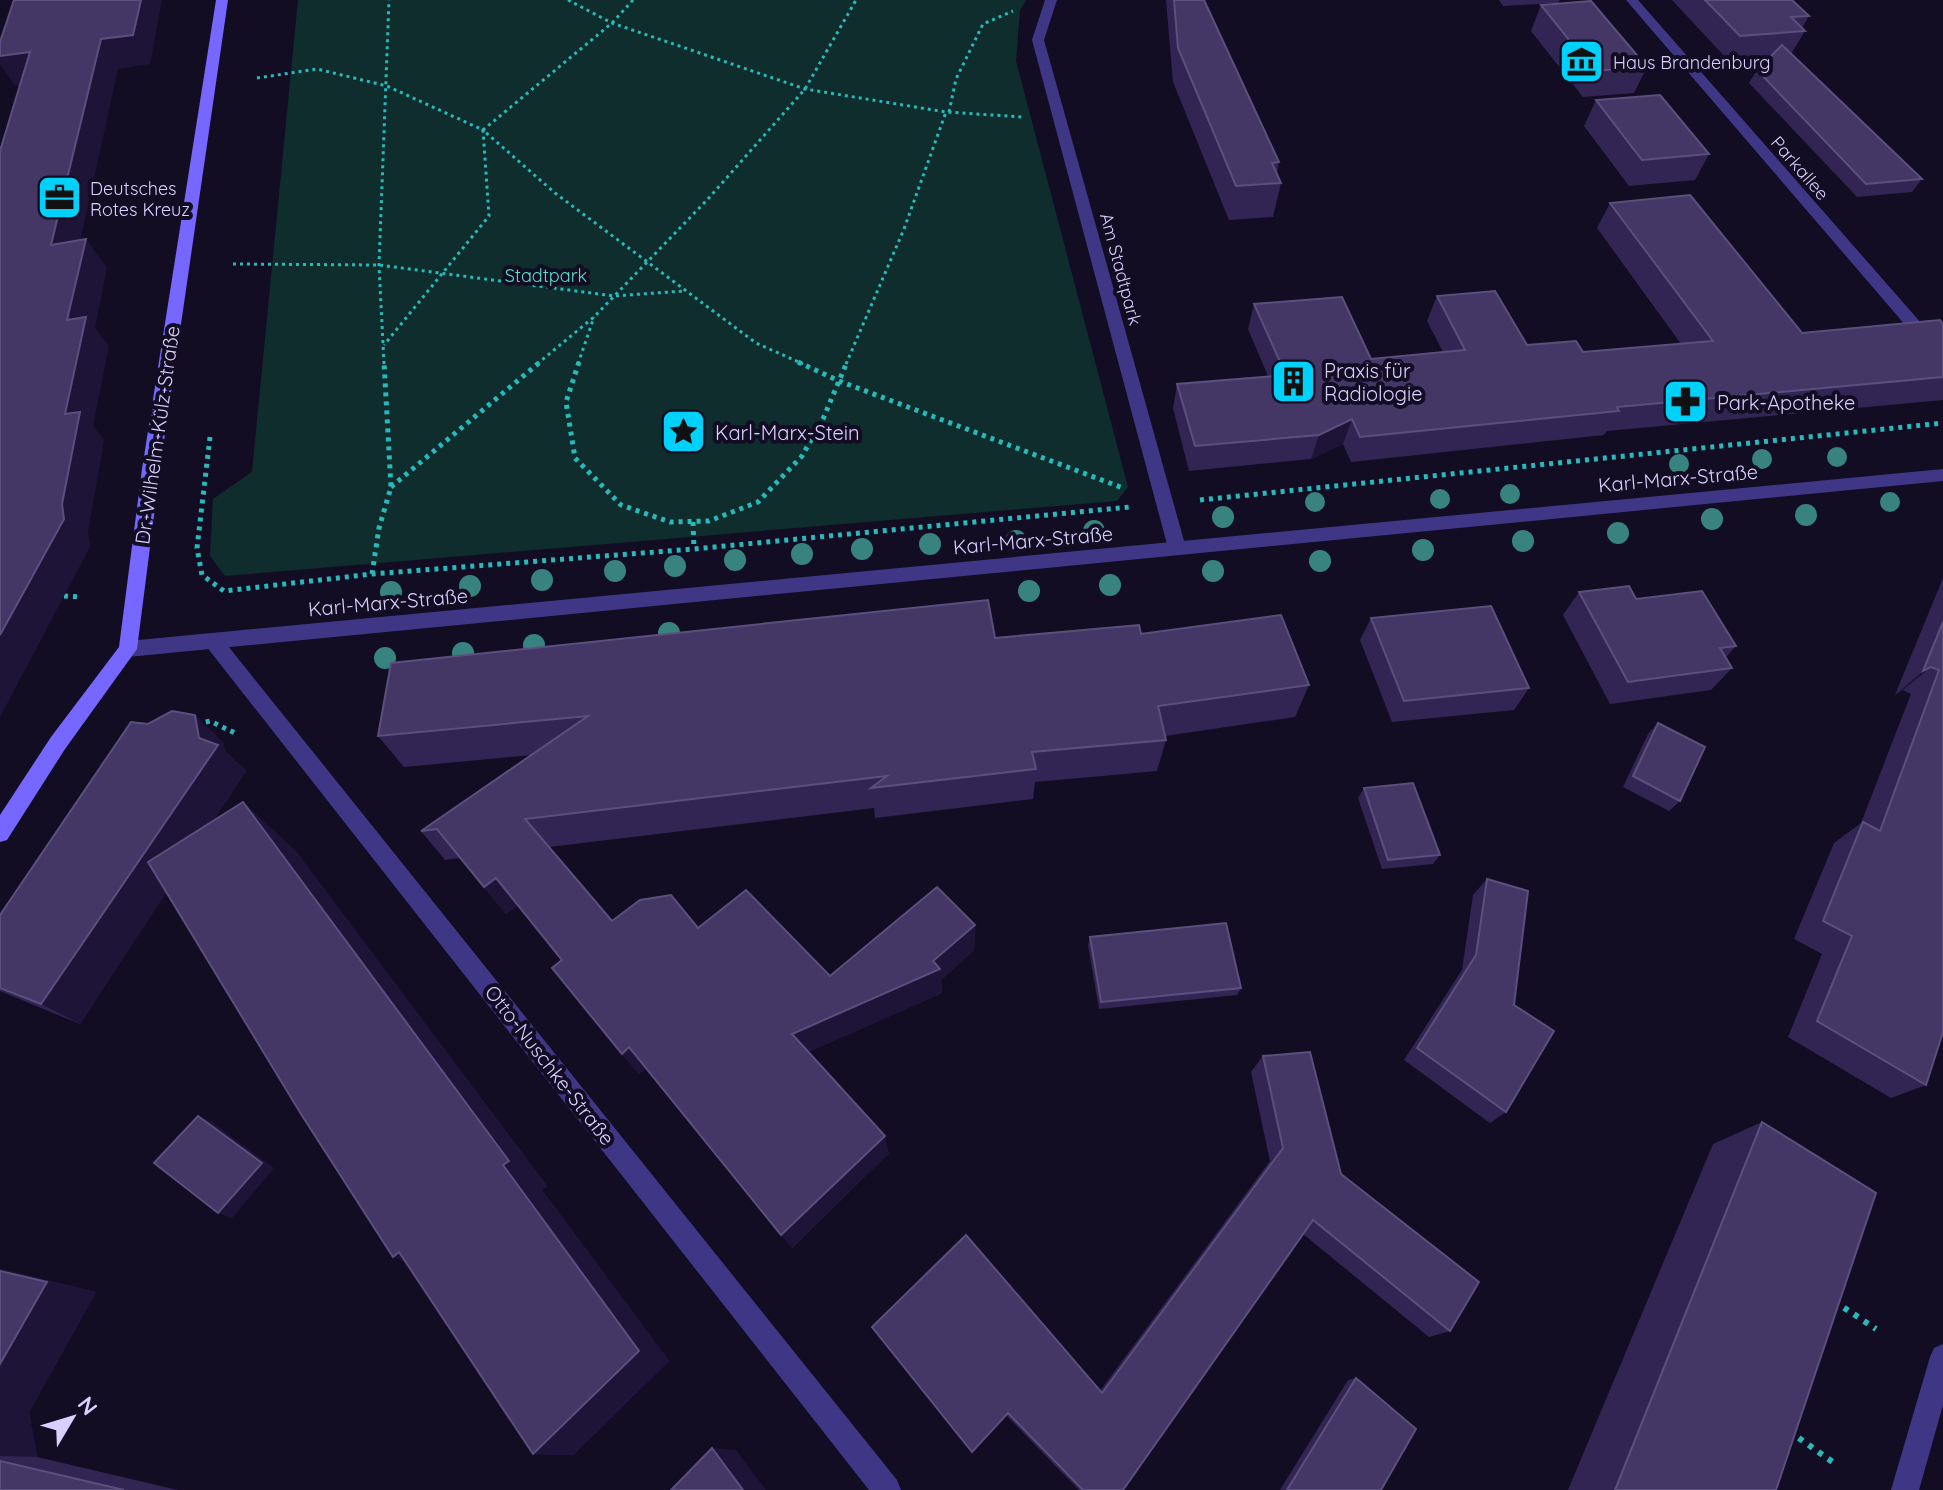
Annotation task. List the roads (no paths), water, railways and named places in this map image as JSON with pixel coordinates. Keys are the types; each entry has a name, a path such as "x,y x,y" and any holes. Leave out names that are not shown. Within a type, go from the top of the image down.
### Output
{"main road":[{"name":"Dr.-Wilhelm-Külz-Straße","path":"0,833 58,743 128,649 151,469 222,0"}],"street":[{"name":"Am Stadtpark","path":"1051,0 1038,40 1177,548"},
{"name":"Parkallee","path":"1632,0 1943,358"},
{"name":"Karl-Marx-Straße","path":"128,649 1943,475"},
{"name":"Otto-Nuschke-Straße","path":"213,641 887,1490"},
{"path":"1905,1490 1943,1357"}],"place":[{"name":"Haus Brandenburg","path":"1582,62"},
{"name":"Deutsches Rotes Kreuz","path":"59,198"},
{"name":"Praxis für Radiologie","path":"1293,381"},
{"name":"Park-Apotheke","path":"1686,402"},
{"name":"Karl-Marx-Stein","path":"684,432"}],"park label":[{"name":"Stadtpark","path":"546,275"}]}
